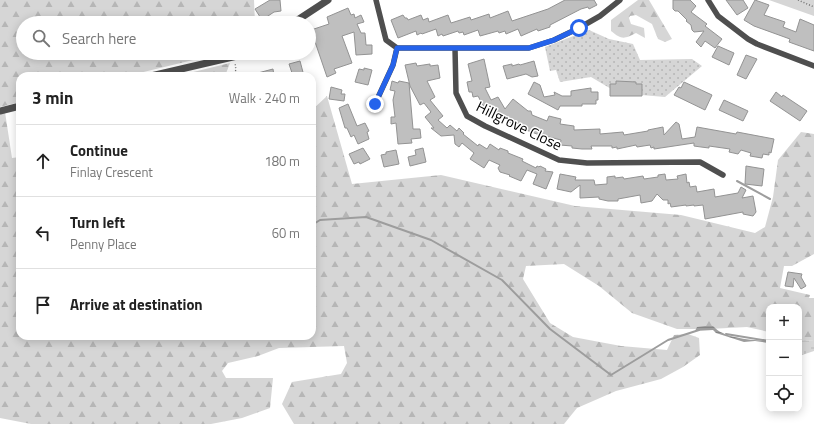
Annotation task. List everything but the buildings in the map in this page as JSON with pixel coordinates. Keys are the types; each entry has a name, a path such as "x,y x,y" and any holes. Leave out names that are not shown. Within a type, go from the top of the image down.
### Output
{"street":[{"path":"304,16 328,0"},
{"path":"376,0 386,40 397,48 529,48 554,40 579,28 600,16 620,0"},
{"path":"708,0 718,16 748,39 757,44 814,66"},
{"path":"375,104 393,65 397,48"},
{"name":"Hillgrove Close","path":"455,48 456,93 467,116 485,126 559,160 587,163 700,162 723,175"},
{"path":"169,72 222,60"},
{"path":"0,111 16,107"}],"path":[{"path":"798,0 814,7"},
{"path":"235,60 236,70 235,72"}],"green space":[{"path":"0,0 254,0 255,16 16,16 16,60 193,60 144,72 16,72 16,103 0,107"},
{"path":"638,0 649,0 672,39 665,42 658,39 652,24 636,15 630,16 629,18 631,24 644,28 645,38 636,33 623,38 611,31 611,20"},
{"path":"769,0 814,0 814,16"},
{"path":"589,30 609,39 633,44 640,60 692,59 702,66 665,97 618,93 591,77 560,82 556,70 550,71 545,47"},
{"path":"230,63 227,72 193,72"},
{"path":"327,96 352,184 441,175 575,206 681,215 755,233 765,227 773,197 778,160 801,132 814,134 814,254 792,266 784,266 780,288 810,295 809,298 814,298 814,341 802,340 802,304 766,304 766,331 747,327 677,329 632,313 599,286 564,264 526,266 523,279 550,323 573,337 621,346 667,350 674,335 688,334 699,338 700,355 683,367 661,379 616,391 577,408 564,424 294,424 282,404 292,382 341,374 347,363 344,346 279,348 258,356 228,363 222,371 226,378 273,378 270,408 242,418 211,424 31,424 0,418 0,113 5,112 12,158 16,158 16,340 316,340 316,106"},
{"path":"802,340 814,341 814,351 802,355"}],"shaded area":[{"path":"713,326 724,334 747,339 766,341 766,343 755,341 744,342 716,333 713,330 695,331 697,327"}],"waterway":[{"path":"737,181 770,199"},
{"path":"316,222 320,220 366,217 431,240 502,280 550,329 611,375 668,340 699,330"},
{"path":"726,334 766,341"}],"route":[{"path":"375,104 393,65 397,48 529,48 554,40 579,28"}]}
